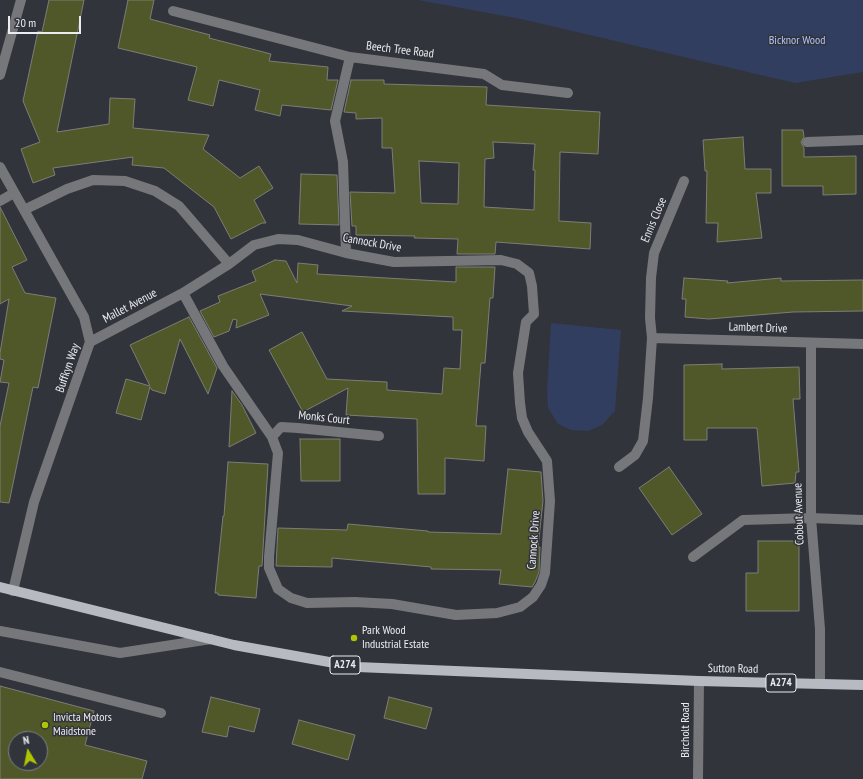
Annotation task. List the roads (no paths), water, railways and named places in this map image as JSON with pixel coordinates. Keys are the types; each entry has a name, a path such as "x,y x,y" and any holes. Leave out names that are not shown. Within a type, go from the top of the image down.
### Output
{"main road":[{"name":"A274","path":"0,587 234,645 357,667 699,681"},
{"name":"Sutton Road","path":"699,681 863,685"}],"street":[{"path":"0,75 21,0"},
{"path":"173,11 350,57"},
{"name":"Beech Tree Road","path":"346,253 343,162 335,121 350,57 484,74 502,86 568,93"},
{"path":"807,142 863,140"},
{"name":"Buffkyn Way","path":"0,167 84,317 90,342 34,502 13,591"},
{"path":"24,210 67,189 93,180 125,180 154,191 179,206 229,264"},
{"name":"Ennis Close","path":"620,467 635,455 643,441 648,398 652,338 650,318 651,278 654,253 684,182"},
{"path":"0,201 14,193"},
{"name":"Cannock Drive","path":"278,239 298,240 346,253 394,262 501,260 517,264 529,273 532,286 534,314 526,322 518,373 522,418 528,432 547,461 550,501 545,573 541,585 533,598 520,607 498,613 456,615 392,604 355,602 307,603 291,598 278,589 269,568 278,453 272,437 223,366 183,293 229,264 254,244 278,239"},
{"name":"Mallet Avenue","path":"90,342 183,293"},
{"name":"Lambert Drive","path":"652,338 863,344"},
{"name":"Cobbut Avenue","path":"811,343 811,518 820,629 820,684"},
{"name":"Monks Court","path":"272,437 281,427 379,436"},
{"path":"693,557 743,520 811,518 863,520"},
{"path":"0,631 120,653 211,639"},
{"path":"0,672 161,713"},
{"name":"Bircholt Road","path":"698,779 699,681"}],"place":[{"name":"Park Wood Industrial Estate","path":"354,638"},
{"name":"Invicta Motors Maidstone","path":"45,725"}],"park label":[{"name":"Bicknor Wood","path":"797,41"}]}
